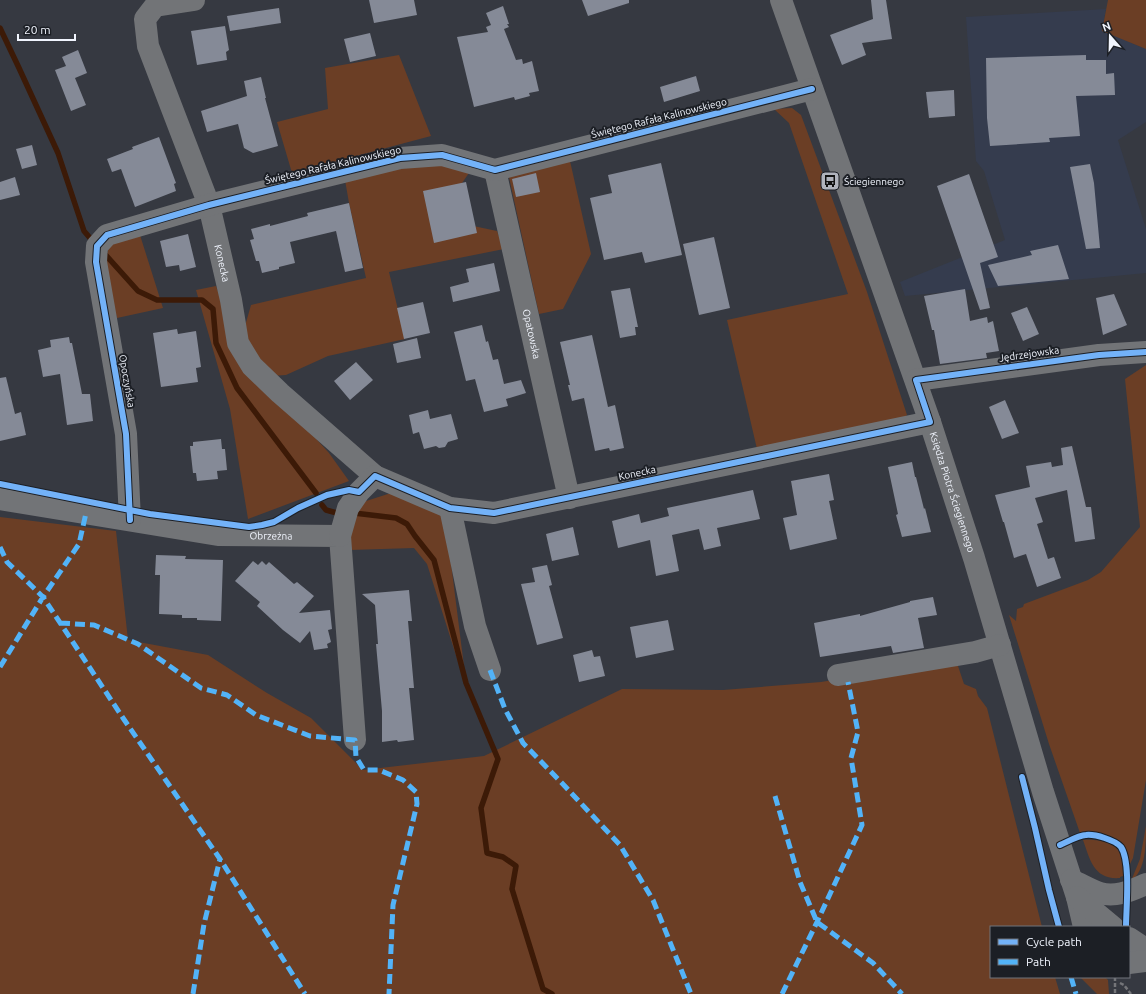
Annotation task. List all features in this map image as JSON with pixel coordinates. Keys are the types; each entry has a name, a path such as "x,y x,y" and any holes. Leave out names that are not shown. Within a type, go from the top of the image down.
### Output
{"street":[{"name":"Konecka","path":"194,0 155,6 145,19 148,46 209,204 232,300 238,343 252,366 280,393 376,476 450,508 494,514 930,422"},
{"name":"Księdza Piotra Ściegiennego","path":"781,0 930,422 974,558 1074,889 1084,926"},
{"name":"Świętego Rafała Kalinowskiego","path":"97,246 107,235 209,204 400,158 442,155 495,170 812,89"},
{"name":"Opatowska","path":"495,170 569,498"},
{"name":"Opoczyńska","path":"97,246 96,262 126,434 130,520"},
{"name":"Jędrzejowska","path":"916,380 1099,355 1146,352"},
{"path":"355,740 340,536 348,508 359,492 376,476"},
{"name":"Obrzeżna","path":"0,499 218,535 340,536"},
{"path":"450,508 475,626 490,670"},
{"path":"838,675 975,652 1000,645"},
{"path":"1074,889 1101,894 1118,894 1146,884"},
{"path":"1074,889 1112,926"},
{"path":"1130,939 1146,949"},
{"path":"1130,963 1146,961"}],"path":[{"path":"1124,978 1124,994"},
{"path":"1115,994 1115,979 1124,985 1131,994"}],"shaded area":[{"path":"1108,0 1146,0 1146,49 1102,31"},
{"path":"1106,9 1102,31 1146,49 1146,122 1118,140 1146,229 1146,273 905,296 900,282 1005,240 984,171 976,161 966,17"},
{"path":"399,55 431,136 292,173 277,122 328,109 325,68"},
{"path":"792,108 801,115 867,292 907,415 899,421 757,449 727,320 848,294 789,123 774,109"},
{"path":"570,161 591,254 563,309 539,314 509,177"},
{"path":"435,162 469,173 455,193 464,224 497,231 504,249 389,272 405,339 328,356 286,375 271,376 243,333 251,305 366,278 345,180"},
{"path":"140,235 163,308 117,318 103,268 110,243"},
{"path":"216,286 242,357 329,453 349,481 248,519 230,409 196,290"},
{"path":"1146,365 1146,780 1133,858 1129,866 1128,853 1120,842 1101,833 1080,833 1049,744 1009,615 1016,621 1017,609 1023,607 1024,604 1088,580 1101,572 1140,527 1125,379"},
{"path":"391,493 445,516 467,690 427,564 414,548 350,550 350,517 363,502"},
{"path":"0,517 116,531 128,640 208,655 267,693 311,718 363,770 484,756 622,689 723,690 821,682 956,660 964,684 976,689 978,696 987,708 1042,926 990,926 990,978 1055,978 1060,994 0,994"},
{"path":"1146,826 1145,849 1142,864 1140,870 1131,881 1140,859"},
{"path":"1083,840 1106,842 1116,847 1122,859 1123,876 1120,878 1111,878 1104,876 1099,872 1094,867 1088,855"},
{"path":"1081,978 1106,978 1108,980 1109,994 1097,994"}],"building":[{"path":"369,0 414,0 417,15 374,23"},
{"path":"582,0 629,0 629,3 588,16"},
{"path":"871,0 886,0 892,39 862,43 866,55 842,65 830,35 873,19"},
{"path":"503,6 509,24 507,24 509,27 504,29 516,60 522,59 523,64 532,61 539,91 529,93 530,96 515,100 514,97 474,107 457,37 488,32 486,27 491,25 486,13"},
{"path":"279,8 281,23 230,31 227,16"},
{"path":"225,26 229,50 226,52 227,60 197,65 191,31"},
{"path":"370,33 376,56 350,62 344,39"},
{"path":"78,50 87,73 75,78 86,105 71,111 55,70 66,66 62,57"},
{"path":"1086,55 1086,60 1106,60 1106,74 1114,73 1115,95 1076,96 1080,136 1049,138 1050,142 990,146 987,118 986,58"},
{"path":"696,76 700,91 664,102 660,87"},
{"path":"261,77 278,146 253,153 244,148 238,124 207,132 201,111 247,96 244,81"},
{"path":"954,90 955,116 929,118 926,92"},
{"path":"159,137 176,183 174,184 176,191 135,207 121,169 112,172 107,159 133,149 132,147"},
{"path":"32,145 37,165 22,169 16,149"},
{"path":"661,163 682,255 645,263 642,252 604,260 590,198 612,193 608,175"},
{"path":"1090,164 1094,183 1100,248 1086,249 1070,167"},
{"path":"536,173 540,192 516,197 512,179"},
{"path":"969,174 998,257 980,263 990,308 980,310 937,186"},
{"path":"15,177 20,195 0,200 0,182"},
{"path":"466,182 477,233 434,243 423,191"},
{"path":"349,203 363,268 345,272 336,231 290,242 295,263 262,273 259,261 256,261 250,240 254,239 251,229 270,224 270,226 308,216 307,213"},
{"path":"188,234 196,267 180,271 179,265 166,267 160,241"},
{"path":"714,237 730,308 699,315 683,244"},
{"path":"1058,245 1069,279 998,286 988,265 1032,255 1030,251"},
{"path":"494,263 500,291 453,302 450,287 469,282 466,269"},
{"path":"630,288 638,327 635,327 636,335 620,338 611,291"},
{"path":"965,289 970,321 987,317 988,323 993,321 999,351 986,353 987,358 940,364 934,330 932,330 924,296"},
{"path":"1114,294 1127,325 1103,335 1096,298"},
{"path":"423,302 430,333 404,339 397,308"},
{"path":"1027,307 1039,334 1023,341 1011,313"},
{"path":"482,325 486,342 488,341 493,360 498,359 504,384 521,380 526,393 506,399 508,406 484,412 475,379 466,381 454,332"},
{"path":"177,329 178,334 196,331 201,367 196,368 198,382 161,387 153,333"},
{"path":"592,335 608,407 615,405 624,448 610,451 609,448 595,451 584,398 572,401 568,385 570,385 560,342"},
{"path":"69,337 70,343 72,343 82,394 90,394 93,421 67,425 60,374 43,377 38,350 51,347 50,340"},
{"path":"417,338 421,358 397,363 393,344"},
{"path":"356,362 373,380 350,400 334,381"},
{"path":"6,377 15,414 21,412 26,435 0,441 0,378"},
{"path":"1005,400 1019,433 1002,439 989,407"},
{"path":"428,410 430,419 451,414 458,439 448,442 445,447 439,448 436,446 424,449 419,432 413,434 409,415"},
{"path":"221,439 222,449 225,449 227,470 217,471 218,479 197,481 196,473 193,473 190,446 193,446 193,442"},
{"path":"1072,446 1086,507 1091,507 1095,539 1075,542 1067,490 1035,498 1043,522 1037,524 1048,559 1054,557 1061,578 1037,587 1026,554 1014,558 995,495 1030,487 1026,466 1051,462 1052,467 1063,465 1061,448"},
{"path":"912,462 931,532 902,537 896,515 898,514 888,467"},
{"path":"829,474 834,500 829,501 837,539 790,550 783,518 797,515 791,481"},
{"path":"753,490 760,519 717,528 721,546 704,550 699,529 672,535 679,571 656,576 650,540 618,548 612,521 639,514 641,523 669,516 667,508"},
{"path":"573,527 579,555 552,561 546,534"},
{"path":"156,555 186,556 185,559 223,560 221,621 197,620 197,618 182,618 182,615 159,614 160,575 155,575"},
{"path":"253,561 258,565 262,561 266,565 269,562 294,584 297,582 314,596 299,613 330,610 332,629 328,630 331,642 327,644 328,648 314,650 310,631 300,643 283,630 257,606 260,602 235,581"},
{"path":"547,565 552,585 549,586 563,638 537,645 521,584 535,582 532,568"},
{"path":"409,590 412,621 408,621 414,688 409,688 414,740 382,742 382,711 376,644 378,644 375,605 362,594"},
{"path":"933,597 937,615 918,618 924,648 893,653 891,646 820,657 814,623 860,614 860,616 910,601"},
{"path":"668,620 674,650 636,658 630,627"},
{"path":"592,650 594,657 600,656 605,676 579,682 573,655"}],"waterway":[{"path":"0,28 58,153 84,231 90,238"},
{"path":"103,252 138,291 157,300 202,300 213,309 216,343 237,388 316,493"},
{"path":"322,505 326,510 337,513"},
{"path":"354,513 396,518 407,524 434,560 466,683 498,759 481,808 487,853 503,857 516,866 512,889 543,989 552,994"}],"marked path":[{"path":"0,667 43,597 79,544 86,513"},
{"path":"0,547 7,562 43,597 123,718 220,859 305,994"},
{"path":"60,623 94,625 138,644 201,688 227,695 256,715 310,736 355,740 356,757 364,770 379,770 403,780 416,792 417,804 393,905 389,994"},
{"path":"490,670 505,709 523,743 620,845 653,900 691,994"},
{"path":"782,994 862,825 851,758 858,732 848,682"},
{"path":"775,796 800,882 817,922 873,963 902,994"},
{"path":"193,994 204,924 220,859"},
{"path":"1071,978 1076,994"}],"cycle path":[{"path":"130,520 126,434 96,262 97,246 107,235 209,205 400,158 442,155 495,170 812,89"},
{"path":"0,484 150,514 249,527 274,522 298,508 327,495 349,490 359,492 375,476 450,508 494,513 930,422 916,380 1099,355 1146,352"},
{"path":"1022,777 1059,926"},
{"path":"1060,845 1080,836 1090,835 1110,840 1121,847 1124,854 1127,874 1126,926"}],"place":[{"name":"Ściegiennego","path":"830,181"}]}
